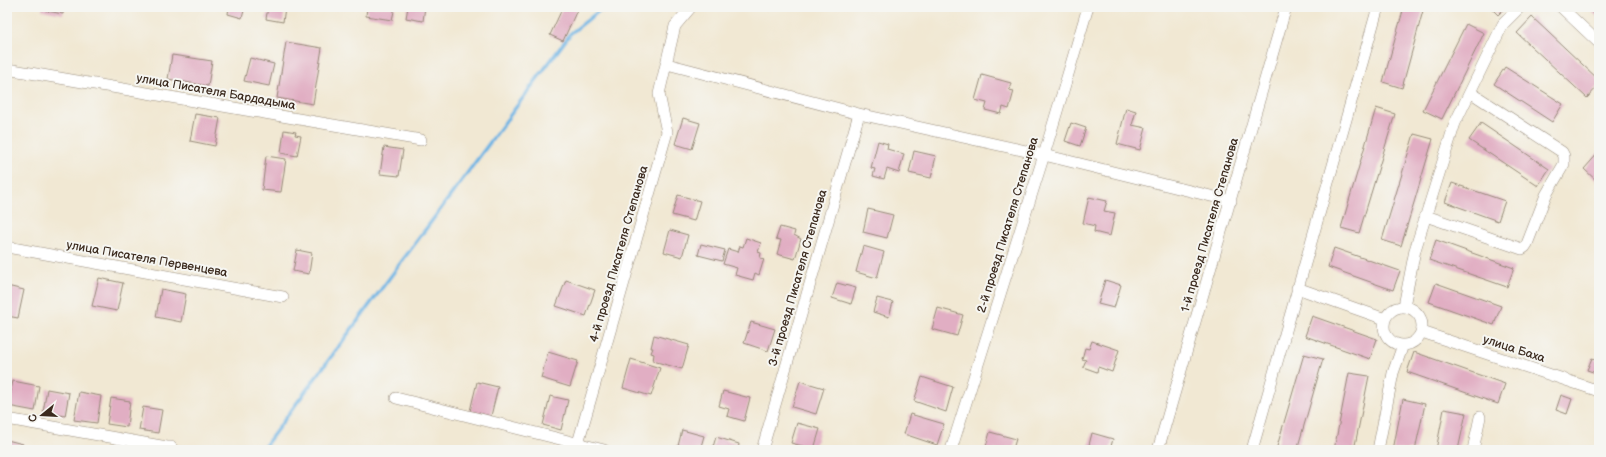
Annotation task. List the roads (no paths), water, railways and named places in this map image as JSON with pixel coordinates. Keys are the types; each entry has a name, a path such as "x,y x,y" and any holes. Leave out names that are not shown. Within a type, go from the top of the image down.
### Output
{"street":[{"path":"692,7 675,26 667,64 859,114 1044,154 1231,201"},
{"name":"2-й проезд Писателя Степанова","path":"951,450 1044,154 1088,7"},
{"name":"1-й проезд Писателя Степанова","path":"1158,450 1286,7"},
{"path":"1252,450 1378,7"},
{"path":"1404,306 1415,250 1455,123 1504,24 1520,7"},
{"path":"1561,7 1599,43"},
{"name":"4-й проезд Писателя Степанова","path":"577,446 667,132 659,94 667,64"},
{"name":"улица Писателя Бардадыма","path":"7,70 421,140"},
{"path":"1426,216 1522,249 1527,244 1546,195 1564,164 1564,156 1562,152 1470,92"},
{"name":"3-й проезд Писателя Степанова","path":"762,450 859,114"},
{"name":"улица Писателя Первенцева","path":"7,247 283,297"},
{"path":"1297,288 1385,319"},
{"path":"1404,306 1415,310 1419,315 1422,332 1414,342 1403,345 1391,341 1384,331 1385,319 1392,310 1404,306"},
{"name":"улица Баха","path":"1422,332 1599,391"},
{"path":"1378,450 1393,373 1403,345"},
{"path":"396,398 577,446 604,450"},
{"path":"1473,450 1480,417"},
{"path":"7,419 167,447 173,450"}],"waterway":[{"path":"262,450 571,33 604,7"}]}
